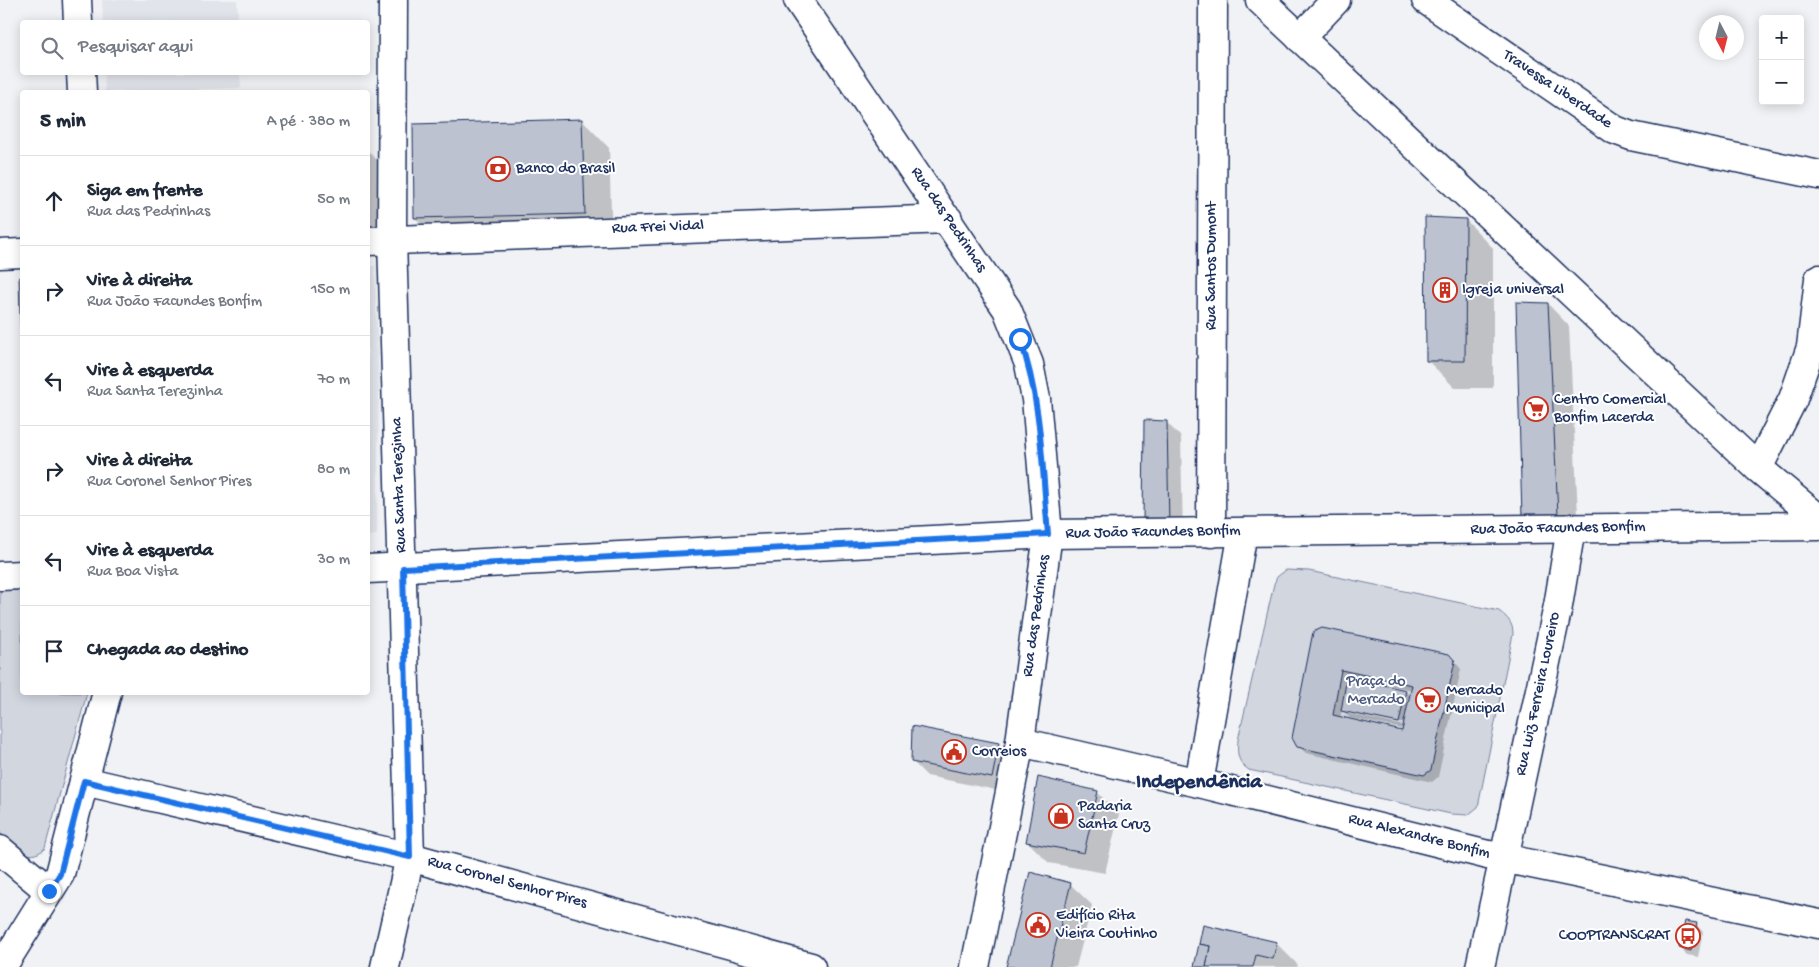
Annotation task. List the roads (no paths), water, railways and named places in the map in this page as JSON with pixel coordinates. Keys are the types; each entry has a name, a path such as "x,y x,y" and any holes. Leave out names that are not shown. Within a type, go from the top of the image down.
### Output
{"street":[{"path":"77,0 78,20"},
{"name":"Rua Santa Terezinha","path":"385,967 410,857 403,568 380,240 393,0"},
{"name":"Rua das Pedrinhas","path":"798,0 948,219 1007,309 1029,364 1036,399 1048,534 1020,742 975,967"},
{"name":"Rua Santos Dumont","path":"1211,532 1213,0"},
{"path":"1260,0 1758,468 1819,519"},
{"name":"Travessa Liberdade","path":"1426,0 1615,130 1631,136 1819,175"},
{"path":"1300,38 1323,4"},
{"path":"81,75 82,90"},
{"name":"Rua Frei Vidal","path":"380,240 948,219"},
{"path":"0,254 20,253"},
{"path":"1758,468 1793,399 1811,347 1819,279"},
{"name":"Rua João Facundes Bonfim","path":"370,569 1048,534 1819,526"},
{"name":"Rua Luiz Ferreira Loureiro","path":"1480,967 1558,606 1571,528"},
{"path":"1199,783 1243,532"},
{"path":"0,576 20,575"},
{"path":"2,967 60,874 106,695"},
{"name":"Rua Alexandre Bonfim","path":"1020,742 1199,783 1504,858 1819,924"},
{"name":"Rua Coronel Senhor Pires","path":"84,781 410,857 811,967"},
{"path":"0,850 49,891"}],"place":[{"name":"Banco do Brasil","path":"498,169"},
{"name":"Igreja universal","path":"1445,290"},
{"name":"Centro Comercial Bonfim Lacerda","path":"1536,409"},
{"name":"Mercado Municipal","path":"1428,700"},
{"name":"Correios","path":"954,752"},
{"name":"Padaria Santa Cruz","path":"1061,816"},
{"name":"Edifício Rita Vieira Coutinho","path":"1038,925"},
{"name":"COOPTRANSCRAT","path":"1688,936"}],"district":[{"name":"Independência","path":"1199,783"}],"park label":[{"name":"Praça do Mercado","path":"1376,691"}]}
